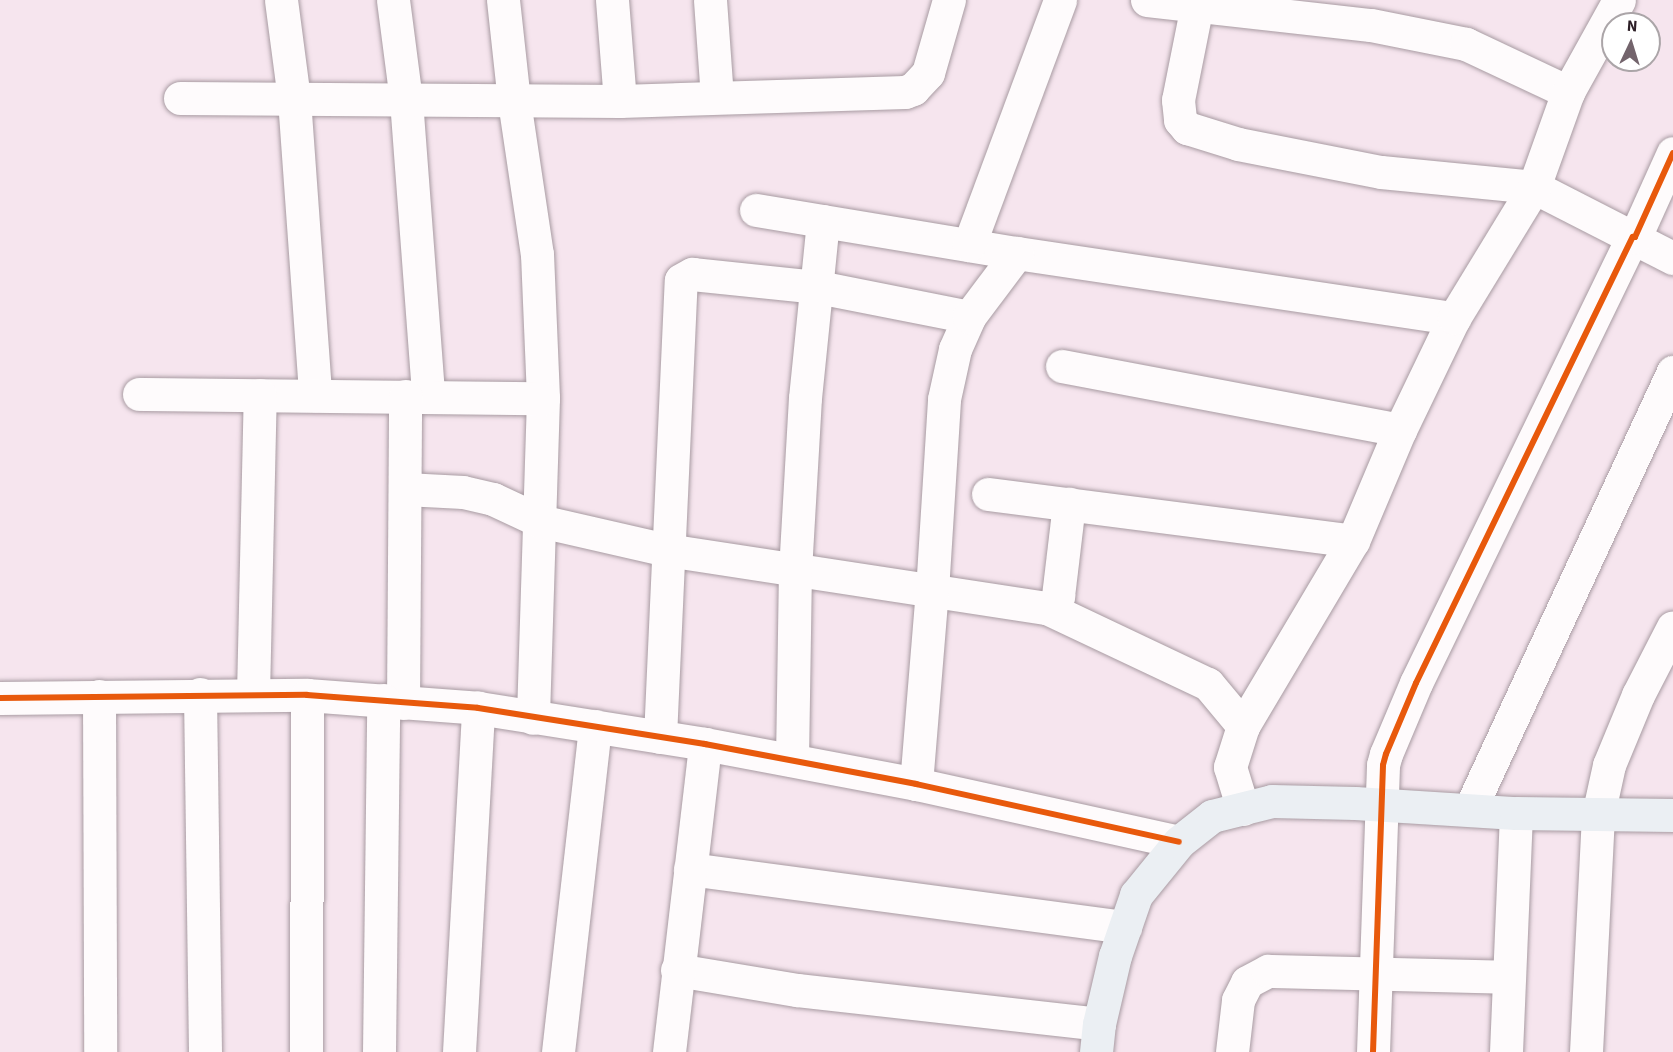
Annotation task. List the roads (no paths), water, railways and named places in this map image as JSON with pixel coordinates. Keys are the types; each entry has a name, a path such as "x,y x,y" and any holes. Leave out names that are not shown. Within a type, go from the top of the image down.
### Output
{"main road":[{"path":"1098,1038 1115,956 1136,895 1179,842 1212,816 1272,801 1516,813 1673,815"}],"street":[{"path":"281,0 294,99 315,395"},
{"path":"379,1052 393,701 405,489 417,396 406,100 393,0"},
{"path":"502,0 514,101 537,254 543,398 533,717"},
{"path":"612,0 620,101"},
{"path":"710,0 717,97"},
{"path":"180,98 620,101 905,92 913,89 928,72 949,0"},
{"path":"969,245 1060,0"},
{"path":"1147,0 1197,3 1371,25 1466,44 1568,92"},
{"path":"1243,809 1234,787 1230,767 1243,726 1353,541 1400,430 1454,318 1534,188 1568,92 1619,0"},
{"path":"1197,3 1178,100 1180,120 1186,128 1238,144 1381,172 1534,188 1673,258"},
{"path":"1372,1052 1384,805 1383,772 1386,754 1416,683 1635,237 1673,153"},
{"path":"756,210 1017,253 1454,318"},
{"path":"792,760 795,571 805,398 823,221"},
{"path":"916,784 932,591 944,399 955,349 969,317 1017,253"},
{"path":"660,737 681,280 692,274 818,287 969,317"},
{"path":"1062,366 1400,430"},
{"path":"1470,809 1673,372"},
{"path":"139,394 543,398"},
{"path":"253,694 260,395"},
{"path":"405,489 464,492 493,500 540,521 667,550 1047,608 1208,684 1243,726"},
{"path":"988,494 1353,541"},
{"path":"1047,608 1052,607 1058,596 1069,504"},
{"path":"1586,1052 1598,815 1609,765 1638,695 1673,627"},
{"path":"200,694 205,1052"},
{"path":"0,698 200,694 308,695 478,708 792,760 916,784 1179,842"},
{"path":"306,1052 308,695"},
{"path":"99,696 100,1052"},
{"path":"459,1052 478,708"},
{"path":"558,1052 595,726"},
{"path":"669,1052 705,744"},
{"path":"1506,1052 1516,813"},
{"path":"690,869 1125,927"},
{"path":"677,970 1098,1038"},
{"path":"1232,1052 1238,1000 1247,982 1268,970 1509,977"}]}
